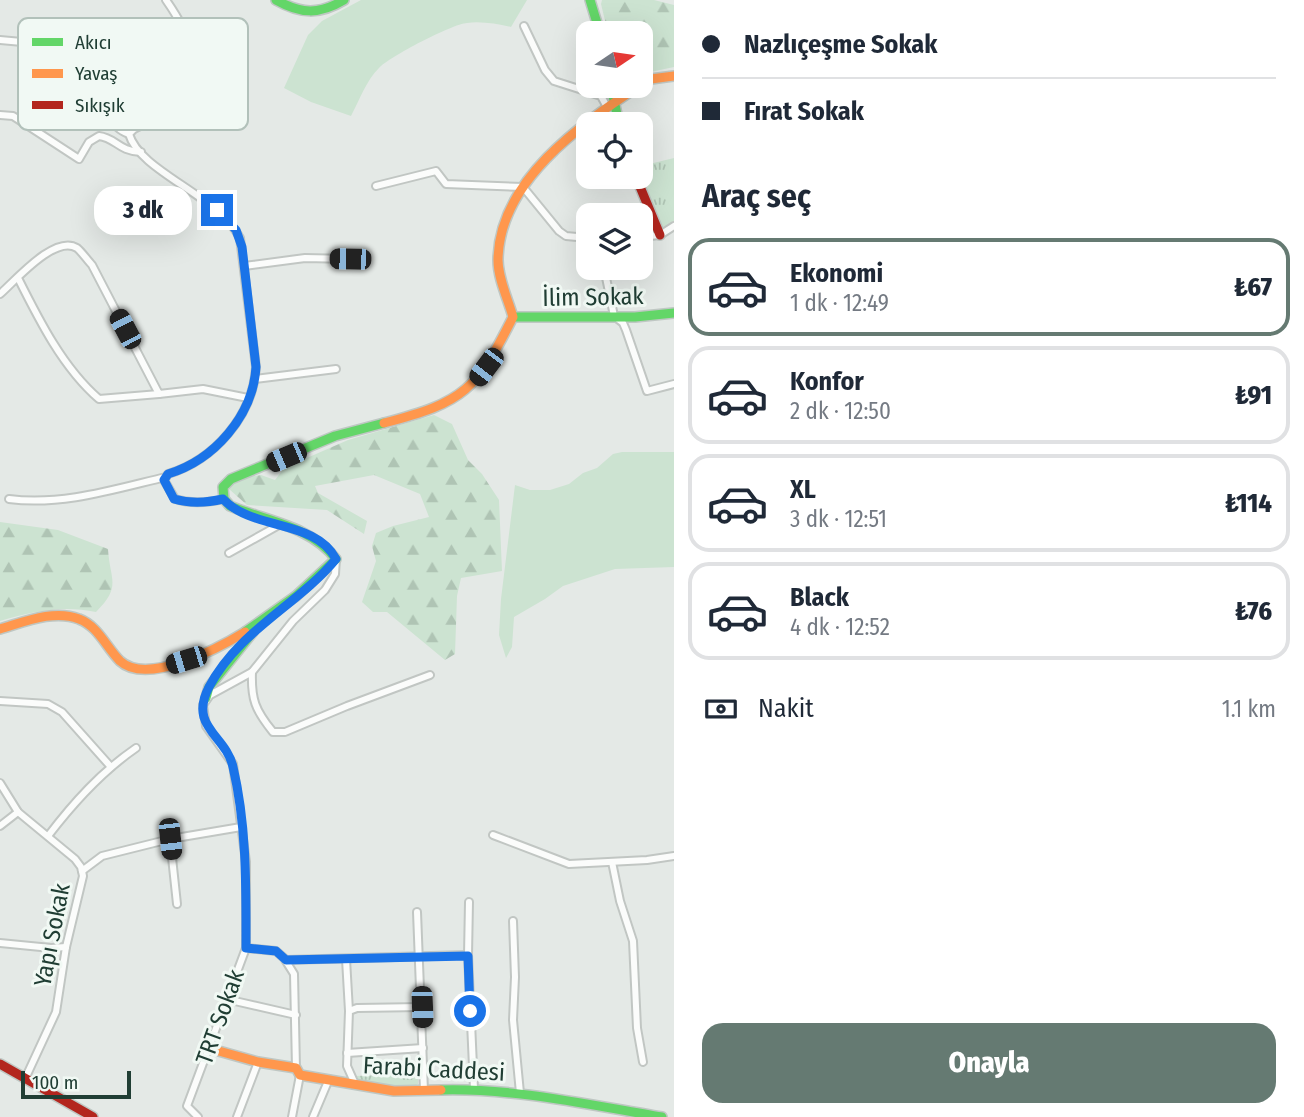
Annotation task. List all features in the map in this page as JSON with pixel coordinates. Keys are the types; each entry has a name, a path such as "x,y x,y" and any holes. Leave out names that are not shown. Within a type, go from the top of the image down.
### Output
{"street":[{"path":"166,0 177,18"},
{"path":"276,0 293,11 310,14 327,4 344,0"},
{"path":"590,0 596,21"},
{"path":"524,26 545,69 554,81 601,96 610,104 614,112"},
{"path":"0,40 18,42"},
{"path":"653,79 674,76"},
{"path":"610,98 610,104"},
{"path":"206,698 253,671 293,621 325,590 335,574 336,559 330,548 314,537 230,506 223,499 223,487 231,479 337,436 429,409 453,399 472,386 486,367 513,317 499,271 498,256 503,219 523,187 553,152 619,98"},
{"path":"0,115 18,119"},
{"path":"34,130 79,159 89,142 99,136 107,137 128,151 141,152"},
{"path":"120,130 129,134"},
{"path":"129,134 134,130"},
{"path":"9,499 30,502 72,498 166,477 224,440 235,427 255,379 256,367 240,238 230,221 204,198 174,179 141,152 131,141 129,134"},
{"path":"376,186 436,171 446,184 523,187 559,231 566,236 576,237"},
{"path":"641,189 660,235"},
{"path":"653,236 660,235 674,226"},
{"path":"0,295 43,255 55,248 76,248 92,265 159,394"},
{"path":"244,267 305,258 350,259"},
{"path":"18,278 77,378 99,400 203,389 248,398"},
{"path":"606,280 614,316 623,323 647,391 674,384"},
{"name":"İlim Sokak","path":"513,317 635,317 674,313"},
{"path":"255,379 336,369"},
{"path":"166,477 164,480 174,499 186,503 209,503 223,499"},
{"path":"229,553 279,525"},
{"path":"206,698 209,687 232,655 259,626 320,578 336,559"},
{"path":"0,629 55,616 69,616 88,623 122,663 141,670 163,667 208,653 259,626"},
{"path":"253,671 251,690 256,709 273,732 285,732 430,675"},
{"name":"TRT Sokak","path":"198,1117 187,1106 246,948 246,862 233,764 206,726 202,710 206,698"},
{"path":"0,701 54,706 111,766"},
{"path":"48,836 83,793 111,766 136,748"},
{"name":"Yapı Sokak","path":"0,783 18,812 75,859 82,871 75,916 65,947 56,1012 25,1079"},
{"path":"0,827 18,812"},
{"path":"82,871 102,856 170,839 242,827"},
{"path":"493,835 569,864 674,856"},
{"path":"170,839 177,904"},
{"path":"612,862 620,901 633,941 637,1028 643,1062"},
{"path":"469,902 468,956 474,1089"},
{"path":"416,912 424,1091"},
{"path":"513,922 513,1020 520,1093"},
{"path":"0,943 65,947"},
{"path":"246,948 276,951 286,960 294,974 298,1072 292,1117"},
{"path":"286,960 468,956"},
{"path":"346,959 349,1011 347,1066 355,1084"},
{"path":"226,999 296,1015"},
{"path":"349,1011 422,1007"},
{"name":"Farabi Caddesi","path":"208,1048 329,1080 394,1091 474,1089 520,1093 662,1117"},
{"path":"347,1053 423,1048"},
{"path":"237,1117 258,1062"},
{"path":"0,1064 93,1117"},
{"path":"313,1117 329,1080"}],"green space":[{"path":"361,0 527,0 511,27 472,22 459,25 395,56 374,73 351,116 311,102 284,88 308,35 322,21"},
{"path":"602,0 654,0 674,5 674,67 653,71 653,21 605,21"},
{"path":"674,158 674,221 658,231 653,216 653,203 649,203 644,189 653,189 653,163"},
{"path":"434,415 452,424 468,460 482,474 499,500 502,571 461,578 457,596 455,654 445,660 387,612 373,612 362,602 376,561 372,546 376,533 429,517 420,494 374,475 315,486 318,493 367,521 364,534 327,510 247,505 229,489 239,478 261,475 275,480 284,468 348,440"},
{"path":"674,452 674,567 615,569 563,586 514,617 512,647 506,658 499,635 515,485 530,490 550,490 569,484 583,473 597,468 613,454"},
{"path":"0,522 58,530 108,549 112,589 104,603 96,612 48,610 0,621"},
{"path":"418,1074 418,1084 413,1089 356,1082 355,1076"}],"traffic: fast":[{"path":"276,0 310,11 344,0"},
{"path":"590,0 596,21"},
{"path":"614,98 616,112"},
{"path":"513,317 635,317 674,313"},
{"path":"245,632 296,596 336,559 326,548 301,532 230,506 224,499 223,487 231,479 335,436 384,423"},
{"path":"206,698 209,687 253,632"},
{"path":"441,1090 525,1094 662,1117"}],"traffic: slow":[{"path":"653,79 674,76"},
{"path":"384,423 433,408 451,399 465,390 489,361 513,317 498,267 502,231 512,205 527,181 547,158 569,137 622,98"},
{"path":"0,629 49,616 69,616 86,622 120,661 132,668 147,669 183,662 245,632"},
{"path":"208,1048 258,1062 296,1068 300,1075 394,1091 441,1090"}],"traffic: jam":[{"path":"641,189 660,235"},
{"path":"0,1064 93,1117"}],"route":[{"path":"217,210 230,221 240,238 256,367 255,379 235,427 224,440 178,471 168,474 164,480 174,499 186,503 209,503 223,499 230,506 245,513 314,537 330,548 336,559 320,578 259,626 232,655 209,687 203,705 206,726 233,764 246,862 246,948 276,951 286,960 468,956 470,1011"}]}
